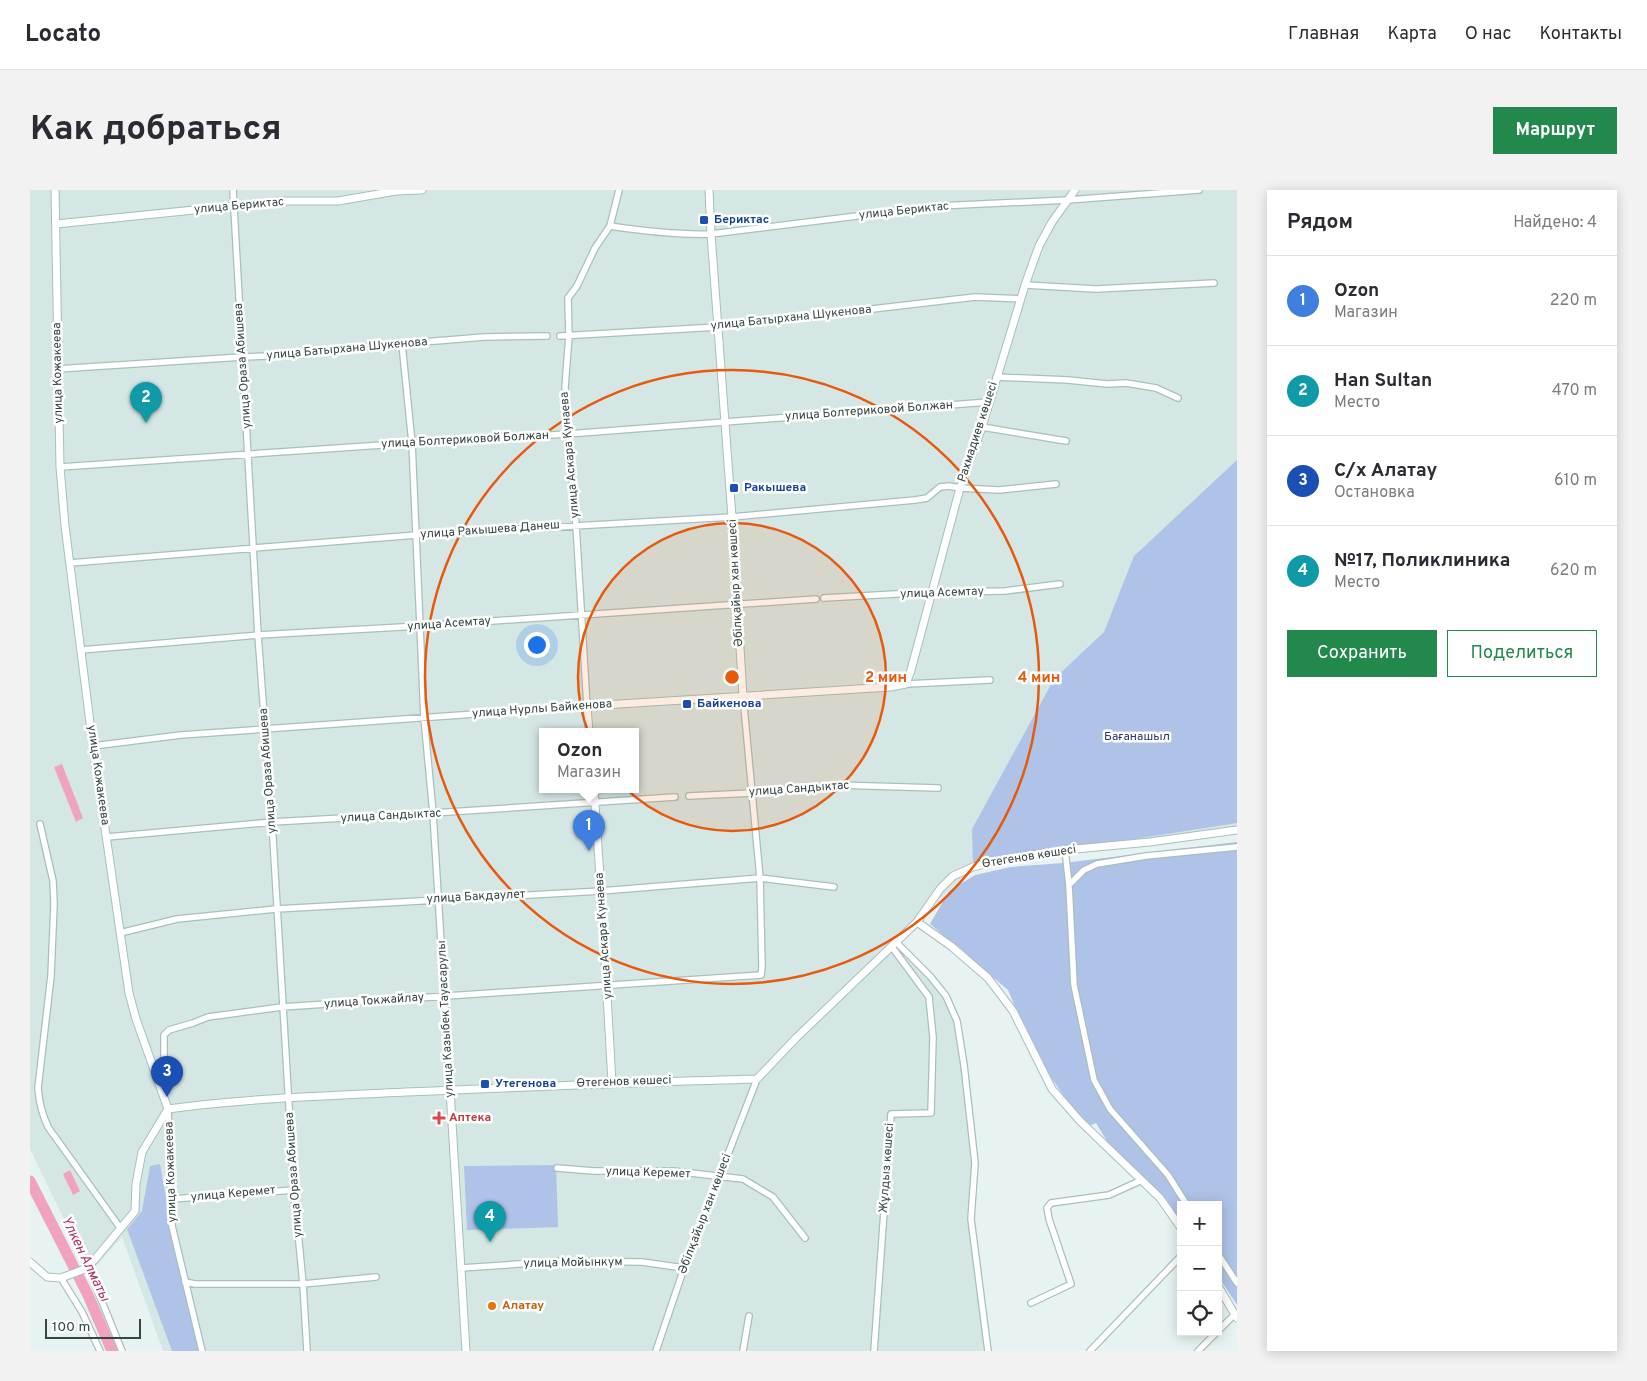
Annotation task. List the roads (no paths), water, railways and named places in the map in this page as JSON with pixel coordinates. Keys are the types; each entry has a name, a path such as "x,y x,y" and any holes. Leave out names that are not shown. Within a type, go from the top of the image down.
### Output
{"street":[{"name":"улица Кожакеева","path":"55,190 60,467 93,746 129,993 136,1019 168,1109 172,1226 202,1351"},
{"name":"улица Ораза Абишева","path":"233,190 258,635 272,822 294,1190 307,1351"},
{"name":"улица Бериктас","path":"56,224 282,201 338,201 396,191 422,190"},
{"name":"улица Аскара Кунаева","path":"589,728 576,525 564,387 569,336 568,298 577,286 595,248 610,226 619,190"},
{"name":"Әбілқайыр хан көшесі","path":"709,190 743,696 760,878 761,975"},
{"name":"Рахмадиев көшесі","path":"906,684 912,670 960,488 982,427 1025,285 1039,246 1052,222 1074,190"},
{"name":"улица Бериктас","path":"610,226 660,233 711,234 938,206 1068,200 1199,190"},
{"path":"1025,285 1096,288 1214,283"},
{"name":"улица Батырхана Шукенова","path":"560,336 718,327 975,297 1021,299"},
{"name":"улица Батырхана Шукенова","path":"57,369 296,355 350,348 484,337 546,336"},
{"name":"улица Казыбек Тауасарулы","path":"402,344 412,442 424,718 433,814 466,1351"},
{"path":"996,377 1068,380 1107,384 1126,383 1156,388 1178,398"},
{"name":"улица Болтериковой Болжан","path":"60,467 412,442 568,434 989,402"},
{"path":"982,427 1066,441"},
{"name":"улица Ракышева Данеш","path":"70,563 416,535 732,516 915,500 927,498 940,487 949,486 999,490 1056,484"},
{"name":"улица Асемтау","path":"824,598 932,592 1005,591 1060,584"},
{"name":"улица Асемтау","path":"81,650 258,635 816,599"},
{"name":"улица Нурлы Байкенова","path":"93,746 181,735 587,706 890,687 906,684 990,680"},
{"name":"улица Сандыктас","path":"689,796 836,785 938,788"},
{"name":"улица Аскара Кунаева","path":"594,793 612,1082"},
{"name":"улица Сандыктас","path":"107,837 272,822 433,814 675,797"},
{"path":"40,824 53,881 54,904 51,976 38,1088 41,1113 48,1127 121,1229"},
{"name":"Өтегенов көшесі","path":"168,1109 288,1098 612,1082 757,1079 796,1038 917,922 940,889 953,876 973,867 1005,859 1237,830"},
{"path":"1069,885 1084,870 1097,864 1146,856 1237,846"},
{"path":"1065,850 1069,885 1074,985 1094,1080 1110,1109 1168,1175 1184,1201"},
{"name":"улица Бакдаулет","path":"120,933 177,919 276,909 601,891 760,878 834,887"},
{"path":"917,922 951,946 988,978 1013,1011 1052,1089 1080,1121 1160,1198 1177,1222"},
{"path":"894,944 930,976 946,996 957,1021 975,1163 970,1219 988,1351"},
{"name":"Жұлдыз көшесі","path":"874,1351 891,1114 931,1113 933,1037 929,997 894,944"},
{"name":"улица Токжайлау","path":"161,1088 164,1071 164,1035 169,1030 193,1023 208,1016 282,1007 761,975"},
{"name":"Әбілқайыр хан көшесі","path":"656,1351 684,1268 757,1079"},
{"path":"30,1262 47,1277 61,1278 69,1276 85,1268 121,1229 135,1212 136,1184 142,1152 168,1109"},
{"name":"улица Керемет","path":"557,1168 594,1171 673,1171 743,1179 773,1197 805,1238"},
{"path":"1031,1303 1071,1284 1049,1219 1047,1208 1051,1203 1109,1195 1142,1180"},
{"name":"улица Керемет","path":"172,1199 294,1190"},
{"path":"1090,1351 1177,1260"},
{"path":"1222,1260 1237,1283"},
{"name":"улица Мойынкум","path":"461,1268 564,1261 642,1262 684,1268"},
{"path":"85,1268 122,1351"},
{"path":"185,1282 195,1284 303,1284 376,1277"},
{"path":"61,1278 82,1312 100,1351"},
{"path":"1221,1291 1236,1316 1222,1328"},
{"path":"743,1351 749,1316"},
{"path":"1198,1351 1214,1336"}],"waterway":[{"name":"Үлкен Алматы","path":"30,1181 88,1295 112,1351"}],"place":[{"name":"Бериктас","path":"704,220"},
{"name":"Han Sultan","path":"146,423"},
{"name":"Ракышева","path":"734,488"},
{"name":"Байкенова","path":"687,704"},
{"name":"Ozon","path":"589,851"},
{"name":"Утегенова","path":"485,1084"},
{"name":"С/х Алатау","path":"167,1097"},
{"name":"Аптека","path":"439,1118"},
{"name":"№17, Поликлиника","path":"490,1242"},
{"name":"Алатау","path":"492,1306"}],"park label":[{"name":"Бағанашыл","path":"1137,737"}]}
